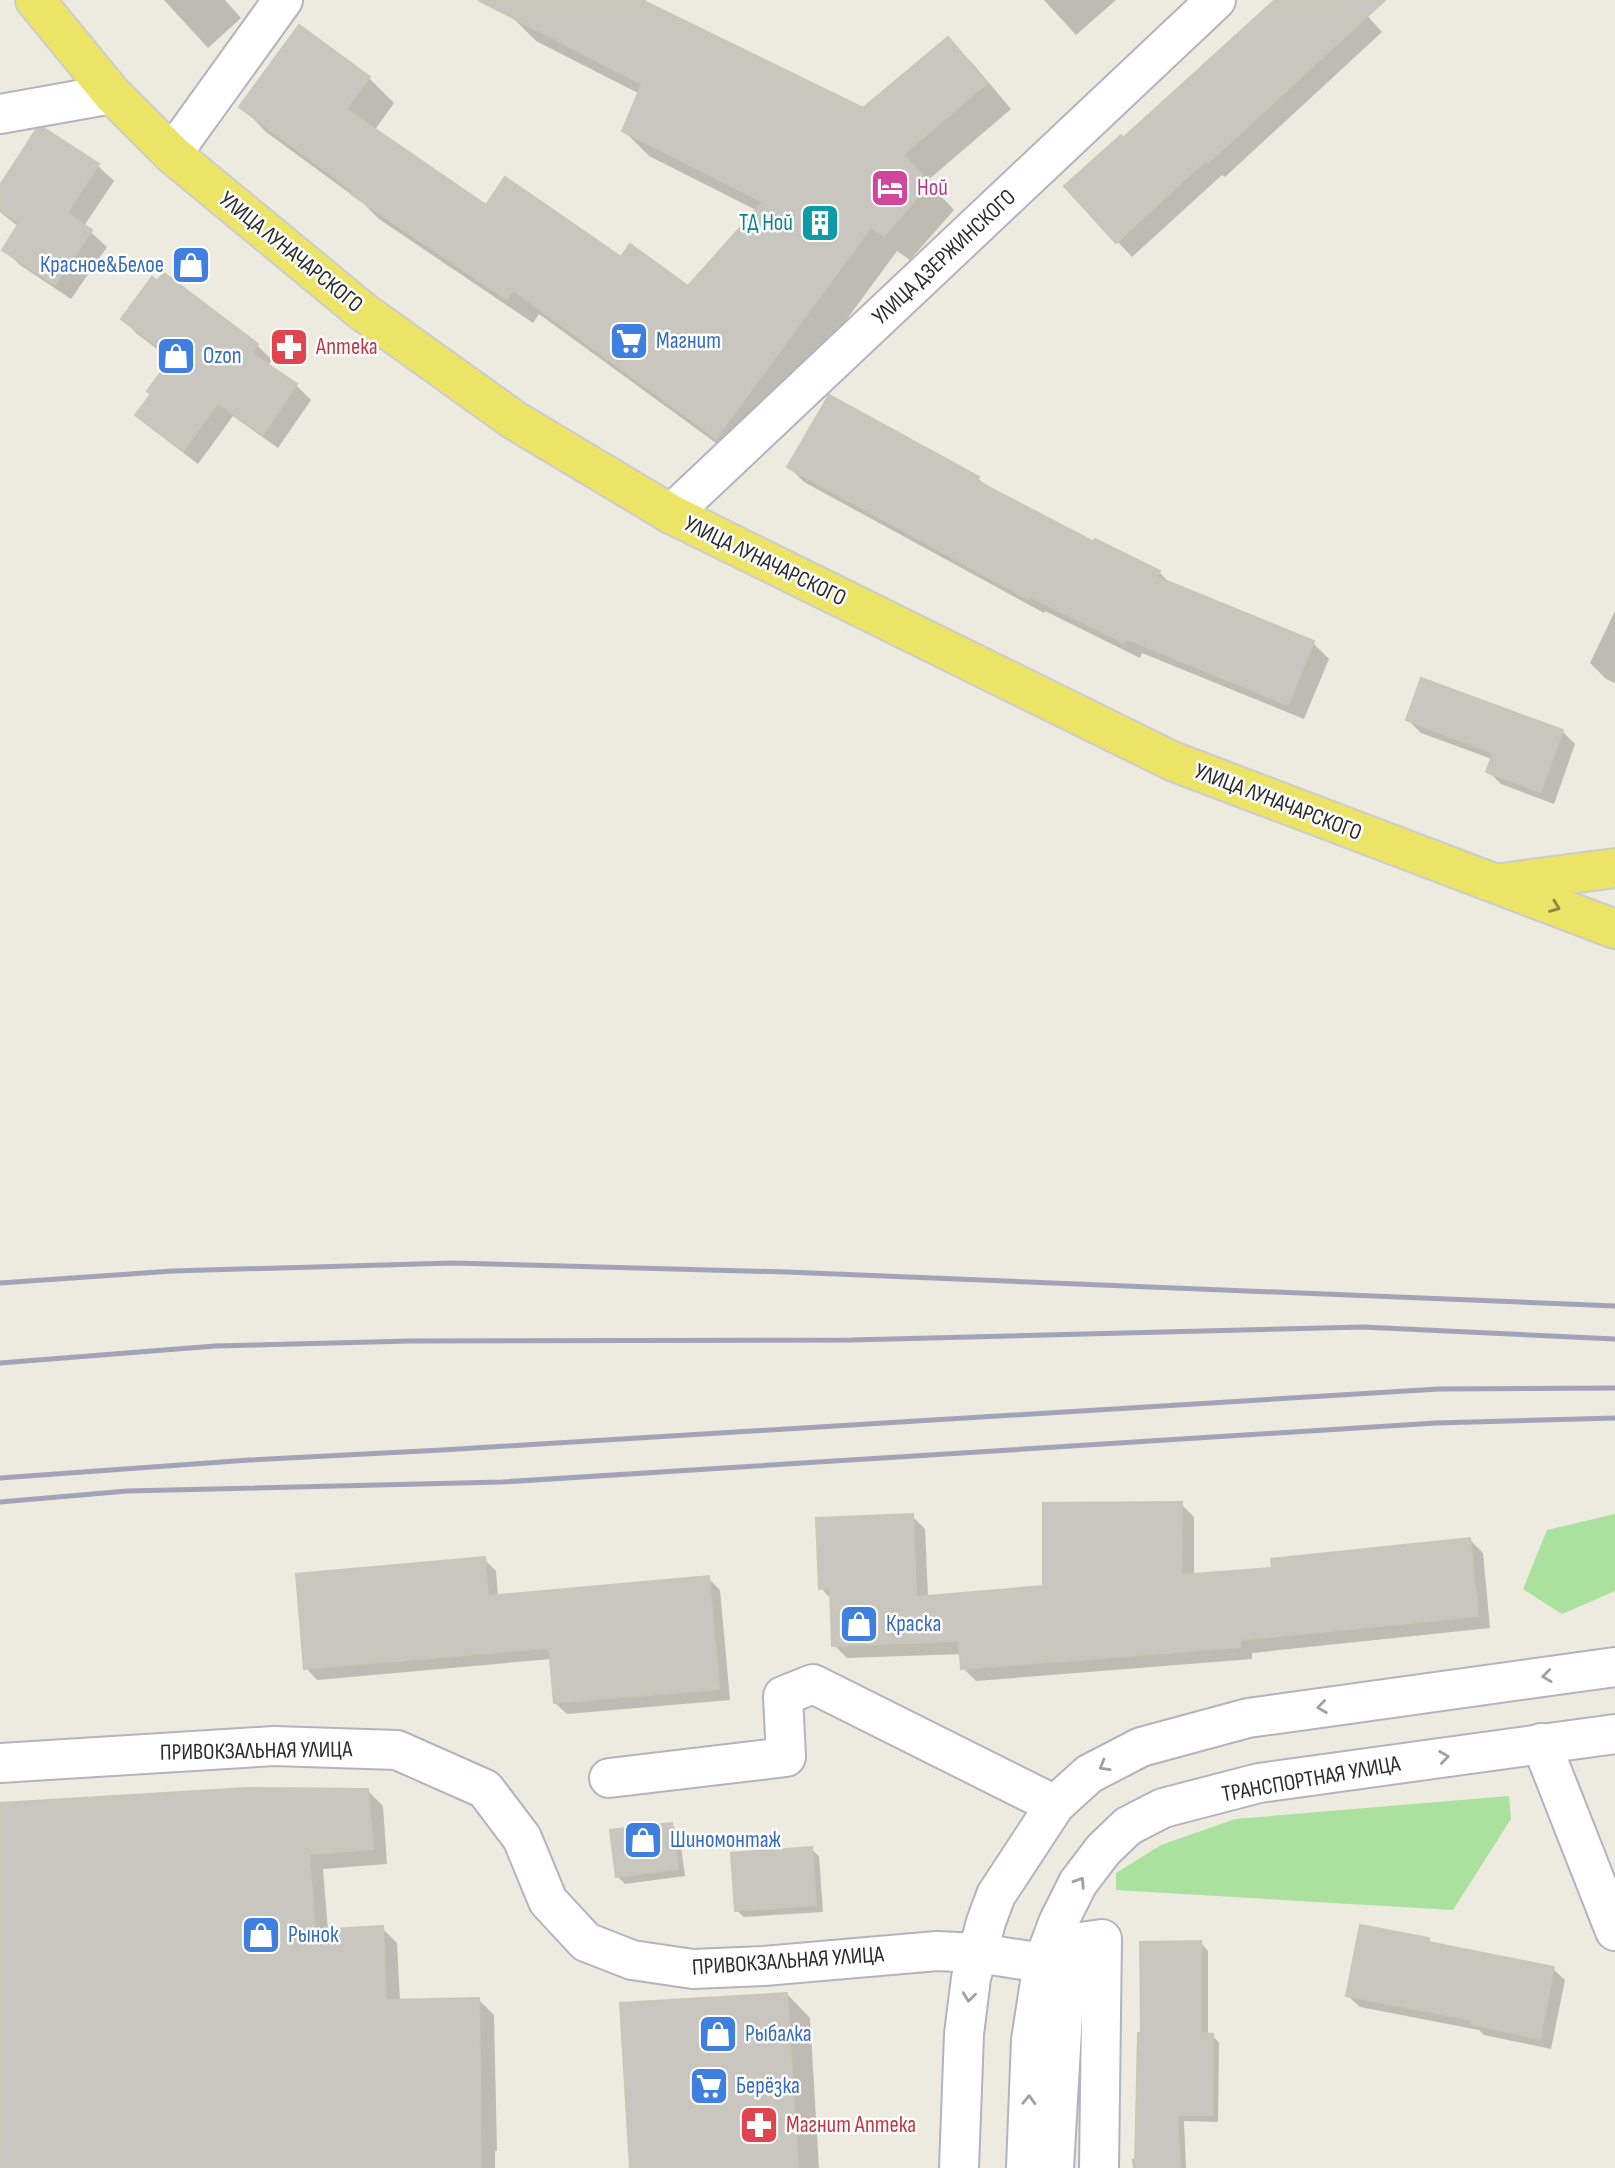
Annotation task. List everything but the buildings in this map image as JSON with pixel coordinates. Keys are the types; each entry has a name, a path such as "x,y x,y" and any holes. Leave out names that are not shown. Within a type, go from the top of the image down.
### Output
{"main road":[{"name":"УЛИЦА ЛУНАЧАРСКОГО","path":"35,0 112,94 172,154 362,311 514,420 671,514 1172,761 1615,929"},
{"path":"1495,884 1615,868"}],"street":[{"path":"172,154 283,0"},
{"name":"УЛИЦА ДЗЕРЖИНСКОГО","path":"671,514 1216,0"},
{"path":"0,114 112,94"},
{"path":"960,2168 964,2034 971,1978 996,1895 1055,1805 1089,1774 1141,1747 1248,1718 1615,1667"},
{"path":"609,1778 786,1757 783,1696 813,1684 1055,1805"},
{"name":"ТРАНСПОРТНАЯ УЛИЦА","path":"1026,2168 1031,2040 1043,1963 1058,1923 1078,1883 1103,1850 1128,1826 1163,1808 1259,1783 1615,1734"},
{"path":"1541,1743 1615,1931"},
{"name":"ПРИВОКЗАЛЬНАЯ УЛИЦА","path":"0,1762 274,1746 397,1750 485,1789 522,1838 548,1901 586,1942 632,1961 693,1969 764,1966 937,1951 978,1953 1043,1963"},
{"path":"1054,2168 1067,1944 1102,1939 1099,2168"}],"green space":[{"path":"1615,1514 1615,1591 1562,1614 1523,1589 1547,1530"},
{"path":"1509,1796 1511,1819 1453,1910 1116,1890 1116,1873 1161,1845 1235,1819"}],"railway":[{"path":"0,1283 173,1271 452,1263 787,1272 1615,1306"},
{"path":"0,1363 215,1346 410,1341 852,1340 1363,1327 1615,1339"},
{"path":"0,1478 249,1460 1439,1389 1615,1388"},
{"path":"0,1502 127,1491 502,1482 1436,1423 1615,1418"}],"place":[{"name":"Ной","path":"890,188"},
{"name":"ТД Ной","path":"820,223"},
{"name":"Красное&Белое","path":"191,265"},
{"name":"Магнит","path":"629,341"},
{"name":"Аптека","path":"289,347"},
{"name":"Ozon","path":"176,356"},
{"name":"Краска","path":"859,1624"},
{"name":"Шиномонтаж","path":"643,1840"},
{"name":"Рынок","path":"261,1935"},
{"name":"Рыбалка","path":"718,2034"},
{"name":"Берёзка","path":"709,2086"},
{"name":"Магнит Аптека","path":"759,2125"}]}
